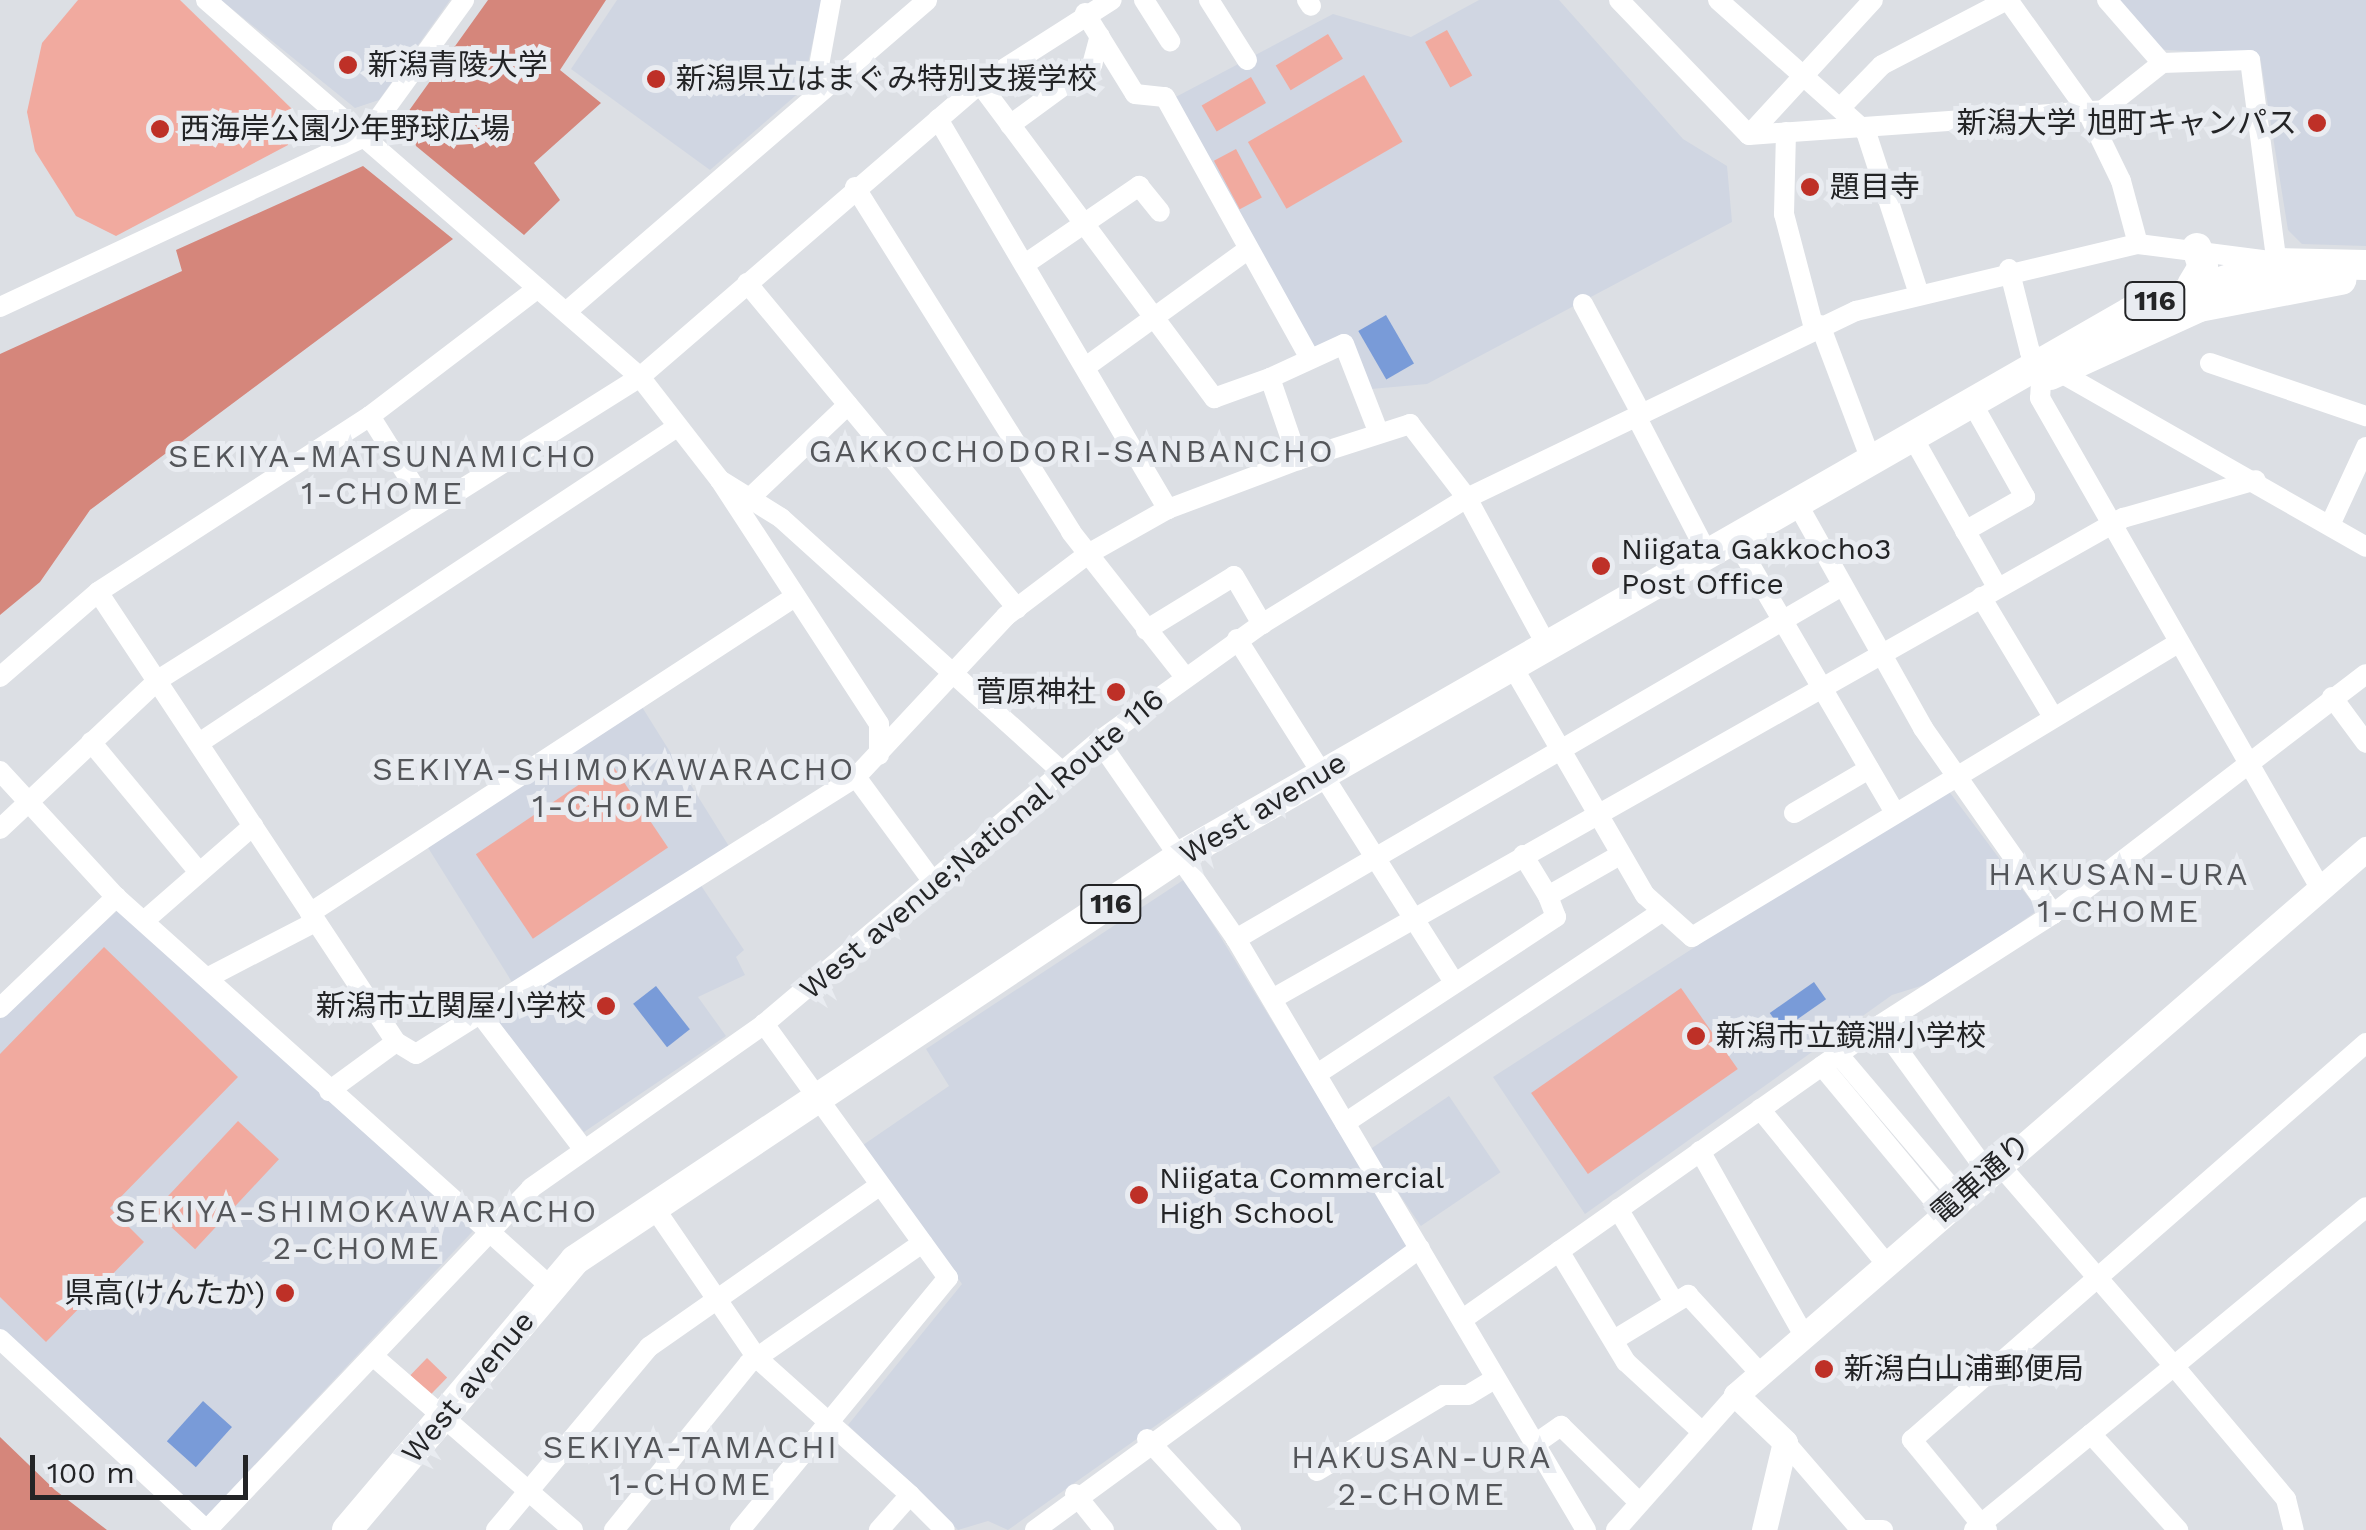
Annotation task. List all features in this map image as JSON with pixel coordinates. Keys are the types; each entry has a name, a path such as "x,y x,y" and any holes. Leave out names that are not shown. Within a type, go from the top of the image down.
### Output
{"highway":[{"path":"2192,285 2203,266 2198,248"},
{"name":"West avenue","path":"2047,371 2192,285 2366,264"},
{"name":"West avenue","path":"348,1530 551,1287 653,1206 1182,855 1972,403 2278,274 2366,279"}],"main road":[{"name":"電車通り","path":"1736,1395 1802,1332 2366,849"},
{"path":"1736,1395 1785,1442 1764,1530"}],"street":[{"path":"206,0 640,377 720,480 793,598 879,724 879,755"},
{"path":"0,307 365,137 464,0"},
{"path":"814,93 831,0"},
{"path":"566,312 814,93 928,0"},
{"path":"1144,0 1170,40"},
{"path":"1210,0 1247,60"},
{"path":"1620,0 1749,135"},
{"path":"1718,0 1796,77 1844,104 1866,132 1918,291"},
{"path":"1749,135 1796,77 1873,0"},
{"path":"1844,104 1882,65 2008,0 2086,109 2122,181 2138,244"},
{"path":"2107,0 2162,63"},
{"path":"0,829 158,680 426,507 640,377 854,187 980,84 1108,1"},
{"path":"1086,13 1135,94 1165,97 1310,360"},
{"path":"1010,125 1092,65 1100,36"},
{"path":"1749,135 1866,132 2103,110 2162,63 2250,60 2278,274"},
{"path":"980,84 1214,398 1270,378 1344,344 1378,431"},
{"path":"938,118 1028,262 1168,509"},
{"path":"1786,132 1784,214 1817,326 1871,460"},
{"path":"1028,262 1139,186 1160,212"},
{"path":"854,187 1088,554 1185,677"},
{"name":"West avenue;National Route 116","path":"206,1530 486,1231 582,1148 764,1024 1061,771 1185,677 1237,639 1467,498 1817,326 1918,291 2138,244 2198,248 2278,274"},
{"path":"1087,366 1247,250"},
{"path":"2009,269 2030,352 2047,371 2256,480 2366,547"},
{"path":"746,283 1017,608"},
{"path":"0,677 98,592 370,416 538,288"},
{"path":"1583,304 1707,553"},
{"path":"2210,363 2366,416"},
{"path":"2047,371 2040,398 2319,886"},
{"path":"1270,378 1298,460"},
{"path":"1965,531 2024,497 1972,403"},
{"path":"753,495 848,404"},
{"path":"370,416 426,507"},
{"path":"98,592 396,1042 416,1054 856,777 1017,608 1088,554 1168,509 1298,460 1378,431 1410,424 1467,498 1546,644"},
{"path":"199,744 677,427"},
{"path":"1912,436 1965,531 1989,592 2052,715"},
{"path":"2330,525 2366,447"},
{"path":"720,480 753,495 958,674 1061,771"},
{"path":"1272,999 2110,526 2256,480"},
{"path":"1798,505 1954,775 2053,914"},
{"path":"1735,539 1892,808"},
{"path":"1146,630 1234,576 1262,624"},
{"path":"1236,939 1842,586"},
{"path":"207,978 313,918 793,598"},
{"path":"1237,639 1451,978"},
{"path":"1511,664 1620,856 1661,912 1692,937 1892,808 2178,643"},
{"path":"1464,1319 1880,1025 2053,914 2366,674"},
{"path":"2332,697 2366,743"},
{"path":"1098,741 1182,855 1236,939 1586,1530"},
{"path":"91,742 198,871"},
{"path":"1794,813 1869,769"},
{"path":"0,771 26,805 116,897 551,1287"},
{"path":"856,777 934,883"},
{"path":"144,921 253,826"},
{"path":"1317,1074 1451,978 1556,917 1523,856"},
{"path":"1548,896 1620,856"},
{"path":"0,1008 116,897"},
{"path":"1345,1122 1661,912"},
{"path":"481,1015 582,1148"},
{"path":"740,1530 832,1425 948,1278 764,1024"},
{"path":"1880,1025 1993,1168 2101,1271 2174,1366 2286,1499 2294,1530"},
{"path":"329,1091 396,1042"},
{"path":"2366,1042 1912,1440 1981,1528 2366,1207"},
{"path":"1830,1060 1951,1205"},
{"path":"1760,1109 1884,1261"},
{"path":"1700,1151 1802,1332"},
{"path":"496,1530 649,1347 880,1186"},
{"path":"653,1206 757,1358 945,1530"},
{"path":"1618,1209 1674,1302"},
{"path":"614,1530 757,1358 922,1243"},
{"path":"1034,1530 1147,1439 1420,1248"},
{"path":"1558,1251 1614,1340 1702,1432"},
{"path":"1614,1340 1688,1296 1760,1372"},
{"path":"0,1339 206,1530"},
{"path":"373,1356 573,1530"},
{"path":"1316,1470 1443,1396 1468,1396 1495,1379"},
{"name":"電車通り","path":"1616,1530 1736,1395"},
{"path":"1535,1444 1562,1426 1640,1502"},
{"path":"2091,1434 2178,1530"},
{"path":"1147,1439 1231,1530"},
{"path":"1785,1442 1863,1530 1883,1530"},
{"path":"1075,1494 1104,1530"},
{"path":"879,1530 910,1495"}],"shaded area":[{"name":"西海岸公園少年野球広場","path":"78,0 180,0 292,109 288,145 116,236 76,216 35,151 27,112 42,43"},
{"name":"新潟青陵大学","path":"221,0 450,0 379,100 355,108"},
{"path":"488,0 606,0 560,70 601,103 534,163 560,200 524,235 416,146 408,112"},
{"path":"617,0 822,0 802,90 710,170 571,69"},
{"path":"1479,0 1559,0 1683,139 1727,166 1732,222 1427,384 1371,389 1343,335 1310,353 1170,100 1333,14 1411,37"},
{"name":"新潟大学 旭町キャンパス","path":"2114,0 2366,0 2366,246 2302,244 2288,230 2260,56 2153,49"},
{"path":"1447,30 1472,75 1450,88 1425,42"},
{"path":"1328,34 1343,59 1291,90 1276,65"},
{"path":"1364,75 1402,142 1286,209 1248,142"},
{"path":"1251,77 1266,103 1217,131 1202,106"},
{"path":"1236,149 1262,198 1240,209 1214,161"},
{"path":"363,166 453,239 90,510 40,582 0,615 0,354 182,271 176,250"},
{"path":"642,707 731,849 514,985 425,843"},
{"path":"611,763 668,848 533,939 476,854"},
{"name":"新潟市立鏡淵小学校","path":"1945,786 2038,910 1940,980 1892,995 1585,1214 1493,1077"},
{"name":"Niigata Commercial High School","path":"1185,879 1410,1246 1008,1530 988,1521 958,1530 848,1425 962,1284 863,1145 949,1086 926,1049"},
{"name":"新潟市立関屋小学校","path":"698,881 744,950 736,957 745,975 698,997 726,1036 584,1132 493,1015"},
{"path":"118,910 473,1231 203,1520 0,1330 0,1017"},
{"path":"104,947 238,1077 110,1208 144,1242 46,1342 0,1297 0,1054"},
{"path":"1681,988 1738,1069 1588,1174 1531,1093"},
{"path":"1449,1096 1500,1172 1421,1226 1369,1150"},
{"path":"238,1121 279,1159 195,1249 154,1211"},
{"path":"427,1358 447,1377 430,1395 410,1375"},
{"path":"0,1437 55,1490 107,1530 0,1530"}],"water":[{"path":"1386,315 1414,363 1386,379 1358,331"},
{"path":"1814,982 1826,999 1782,1030 1770,1013"},
{"path":"656,986 690,1029 667,1047 633,1004"},
{"path":"203,1401 232,1427 196,1467 167,1441"}],"place":[{"name":"新潟青陵大学","path":"348,65"},
{"name":"新潟県立はまぐみ特別支援学校","path":"656,79"},
{"name":"新潟大学 旭町キャンパス","path":"2317,123"},
{"name":"西海岸公園少年野球広場","path":"160,129"},
{"name":"題目寺","path":"1810,187"},
{"name":"Niigata Gakkocho3 Post Office","path":"1601,566"},
{"name":"菅原神社","path":"1116,692"},
{"name":"新潟市立関屋小学校","path":"606,1006"},
{"name":"新潟市立鏡淵小学校","path":"1696,1036"},
{"name":"Niigata Commercial High School","path":"1139,1195"},
{"name":"県高(けんたか)","path":"285,1293"},
{"name":"新潟白山浦郵便局","path":"1824,1369"}],"district":[{"name":"GAKKOCHODORI-SANBANCHO","path":"1072,451"},
{"name":"SEKIYA-MATSUNAMICHO 1-CHOME","path":"383,476"},
{"name":"SEKIYA-SHIMOKAWARACHO 1-CHOME","path":"614,788"},
{"name":"HAKUSAN-URA 1-CHOME","path":"2119,894"},
{"name":"SEKIYA-SHIMOKAWARACHO 2-CHOME","path":"357,1230"},
{"name":"SEKIYA-TAMACHI 1-CHOME","path":"691,1466"},
{"name":"HAKUSAN-URA 2-CHOME","path":"1422,1476"}]}
